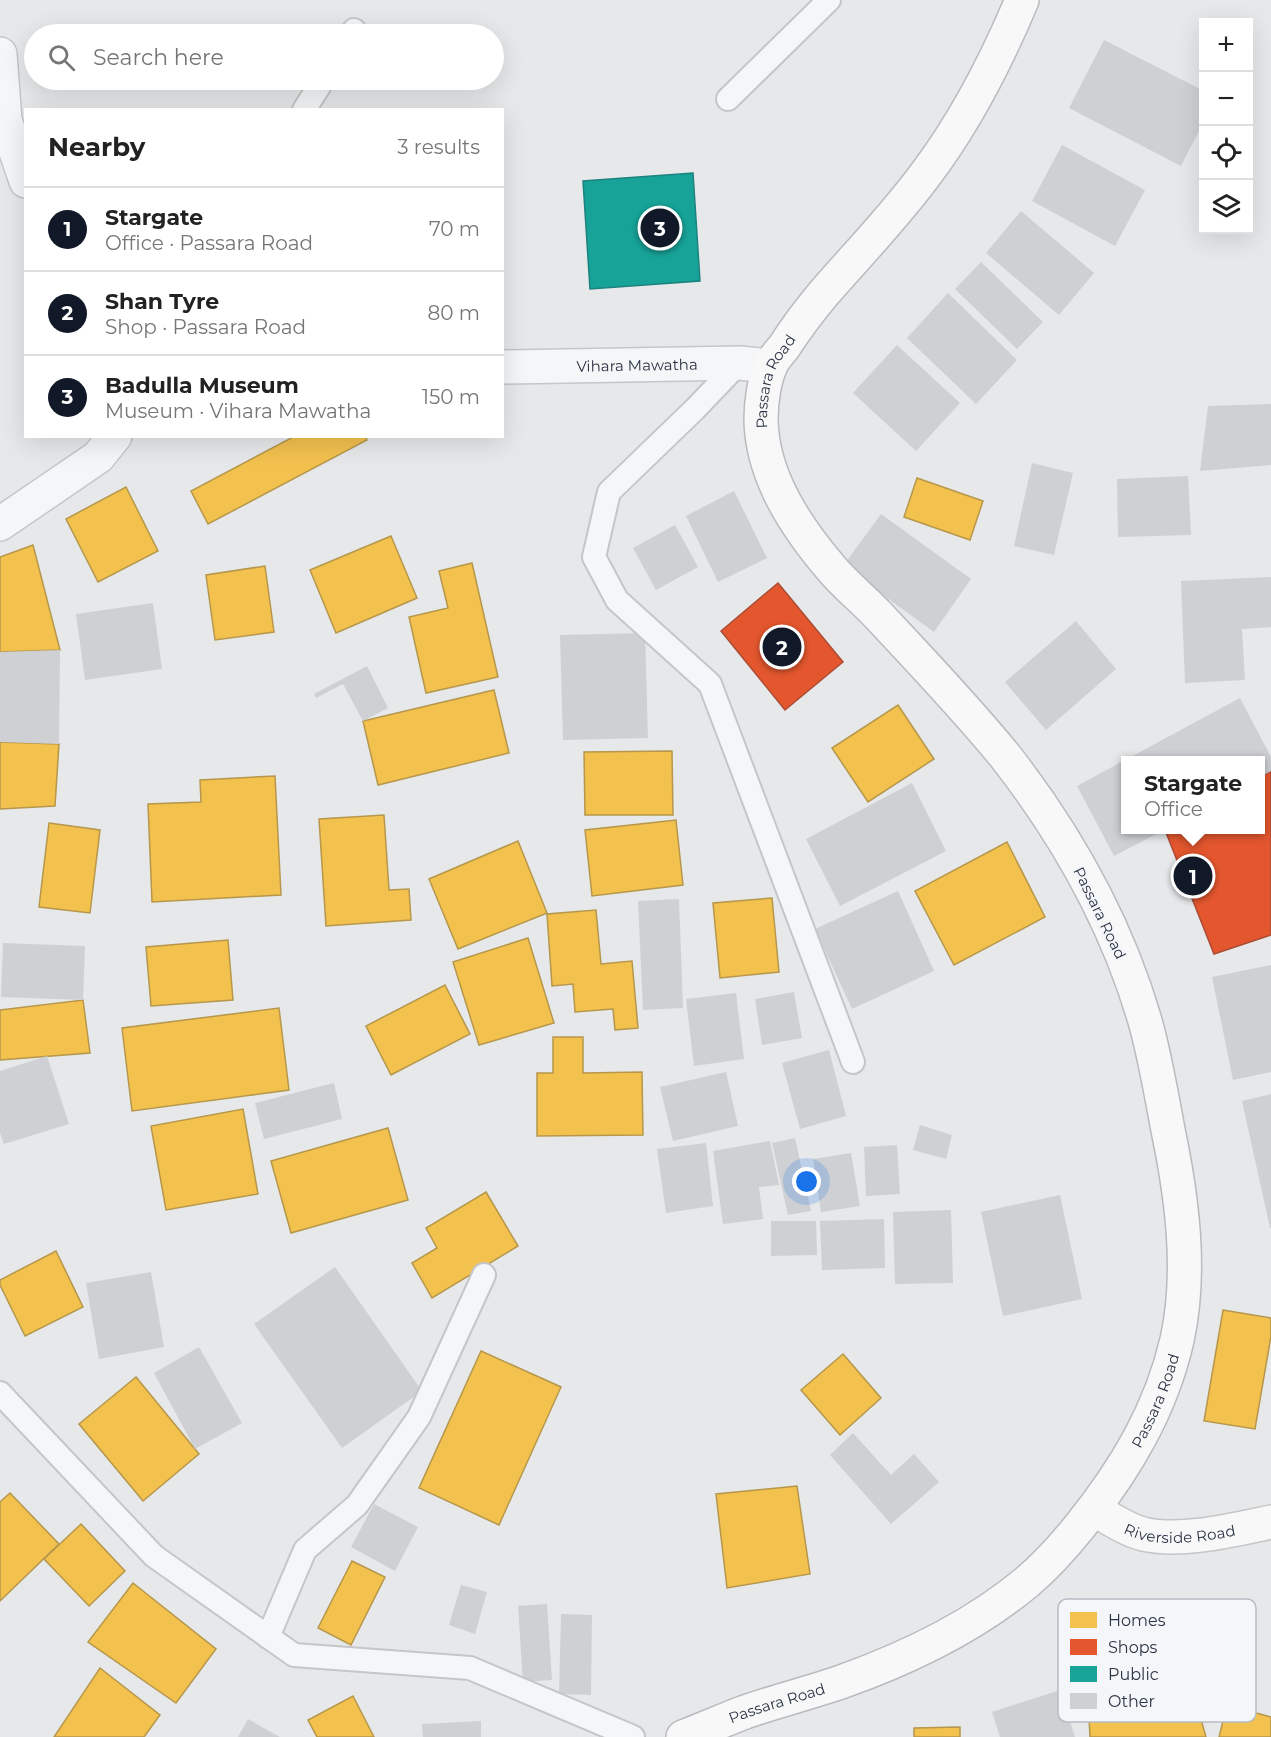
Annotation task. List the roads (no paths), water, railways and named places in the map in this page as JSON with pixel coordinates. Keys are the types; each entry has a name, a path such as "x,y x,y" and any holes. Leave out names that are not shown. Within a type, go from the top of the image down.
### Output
{"main road":[{"name":"Passara Road","path":"683,1737 745,1712 842,1681 905,1656 995,1606 1028,1582 1056,1556 1117,1477 1153,1414 1169,1371 1180,1323 1184,1255 1180,1196 1172,1146 1145,1023 1129,974 1106,920 1050,818 1005,756 875,612 834,572 802,530 781,496 771,472 764,447 754,365 802,318 894,215 961,124 1002,46 1022,0"},
{"name":"Riverside Road","path":"1094,1509 1142,1534 1161,1537 1191,1536 1271,1522"}],"street":[{"path":"0,54 5,120 24,175"},
{"name":"Vihara Mawatha","path":"504,367 754,365"},
{"path":"0,524 98,457 113,438"}],"lane":[{"path":"728,99 829,0"},
{"path":"305,108 317,90"},
{"path":"754,365 695,410 609,492 594,557 617,600 710,684 853,1062"},
{"path":"268,1636 305,1550 357,1505 418,1417 484,1275"},
{"path":"0,1393 154,1556 294,1655 470,1668 633,1737"}],"place":[{"name":"Badulla Museum","path":"660,228"},
{"name":"Shan Tyre","path":"782,647"},
{"name":"Stargate","path":"1193,876"}]}
